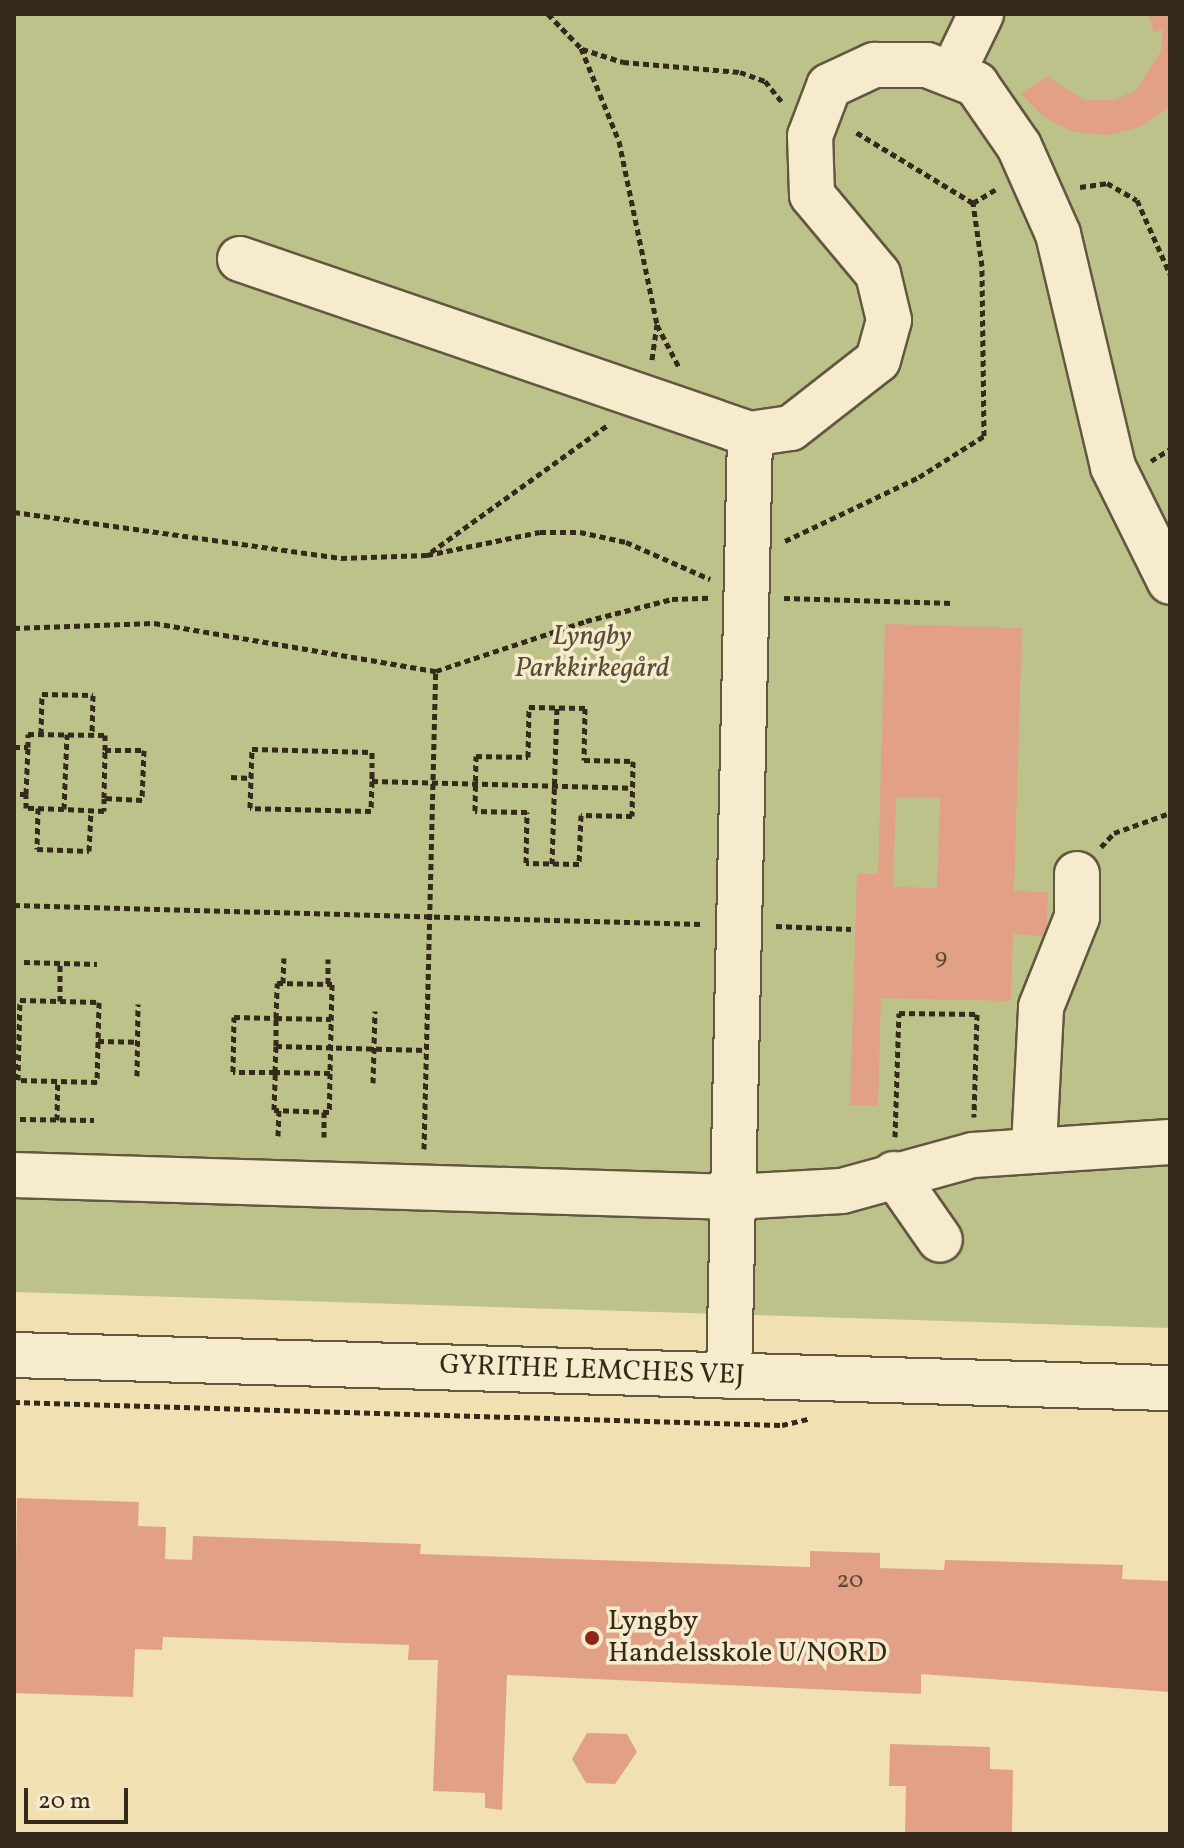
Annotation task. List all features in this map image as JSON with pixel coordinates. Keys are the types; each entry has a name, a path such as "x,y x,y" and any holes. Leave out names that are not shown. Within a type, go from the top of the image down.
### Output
{"street":[{"path":"952,74 981,14"},
{"path":"240,259 630,396 750,434 791,428 850,386 878,360 889,320 878,274 812,195 810,136 829,86 874,65 927,65 976,84 1019,146 1058,234 1113,467 1170,582"},
{"path":"729,1376 750,434"},
{"path":"1034,1147 1041,1007 1077,917 1077,874"},
{"path":"14,1175 733,1197 842,1191 894,1174 973,1155 1034,1147 1170,1142"},
{"path":"894,1174 940,1240"},
{"name":"GYRITHE LEMCHES VEJ","path":"14,1355 1170,1388"}],"path":[{"path":"427,555 596,437 630,396 652,360 657,324 619,141 581,48 548,14"},
{"path":"581,48 623,62 682,61 765,81 810,136"},
{"path":"1040,193 1107,183 1137,200 1170,274"},
{"path":"14,512 341,558 427,555 540,532 580,532 640,548 747,597"},
{"path":"14,628 154,623 436,671 672,599 747,597 953,603"},
{"path":"423,1187 436,671"},
{"path":"41,734 42,694 93,695 92,735"},
{"path":"529,707 557,708 585,708 584,760 633,761 632,816 581,815 579,864 526,863 527,812 475,811 476,756 528,757 529,707"},
{"path":"552,864 557,708"},
{"path":"28,734 41,734 105,735 104,811 26,808 28,734"},
{"path":"64,809 67,734"},
{"path":"14,747 28,747"},
{"path":"252,749 372,752 372,781 371,811 250,808 252,749"},
{"path":"104,798 142,800 144,750 105,750"},
{"path":"231,777 251,778"},
{"path":"372,781 632,788"},
{"path":"14,794 26,794"},
{"path":"38,808 37,849 89,851 91,810"},
{"path":"1077,874 1114,833 1170,813"},
{"path":"14,905 851,929"},
{"path":"283,983 284,958"},
{"path":"324,1137 330,1073 328,959"},
{"path":"24,962 97,964"},
{"path":"60,963 60,1001"},
{"path":"278,1136 275,1072 277,983 328,984"},
{"path":"20,1000 99,1002 97,1082 18,1080 16,1039 20,1000"},
{"path":"137,1076 138,1004"},
{"path":"373,1083 375,1011"},
{"path":"894,1174 899,1013 977,1014 973,1155"},
{"path":"330,1073 233,1072 234,1017 331,1019"},
{"path":"98,1041 137,1042"},
{"path":"276,1046 426,1050"},
{"path":"57,1120 58,1081"},
{"path":"279,1110 324,1112"},
{"path":"20,1119 94,1120"}],"green space":[{"name":"Lyngby Parkkirkegård","path":"14,14 1170,14 1170,1328 14,1292"}],"building":[{"path":"1148,14 1170,14 1170,106 1140,127 1108,135 1075,132 1045,118 1021,94 1047,76 1084,100 1115,100 1136,90 1161,51 1163,30 1154,32"},
{"path":"885,624 1022,628 1014,891 1048,892 1046,936 1013,934 1011,1001 881,998 878,1106 850,1105 857,874 878,874","holes":["896,797 940,798 937,888 893,887"]},
{"path":"17,1498 139,1502 138,1526 166,1527 165,1559 192,1560 193,1536 421,1544 420,1554 810,1567 810,1551 880,1553 880,1568 944,1570 945,1560 1123,1565 1122,1579 1170,1581 1170,1692 921,1674 921,1694 507,1675 502,1810 485,1808 485,1793 433,1791 438,1660 408,1660 409,1645 163,1637 162,1650 135,1649 133,1697 14,1693"},
{"path":"587,1733 627,1734 637,1752 615,1784 586,1783 572,1759"},
{"path":"890,1744 990,1747 990,1769 1013,1770 1012,1834 905,1834 906,1786 889,1786"}],"place":[{"name":"Lyngby Handelsskole U/NORD","path":"592,1638"}]}
